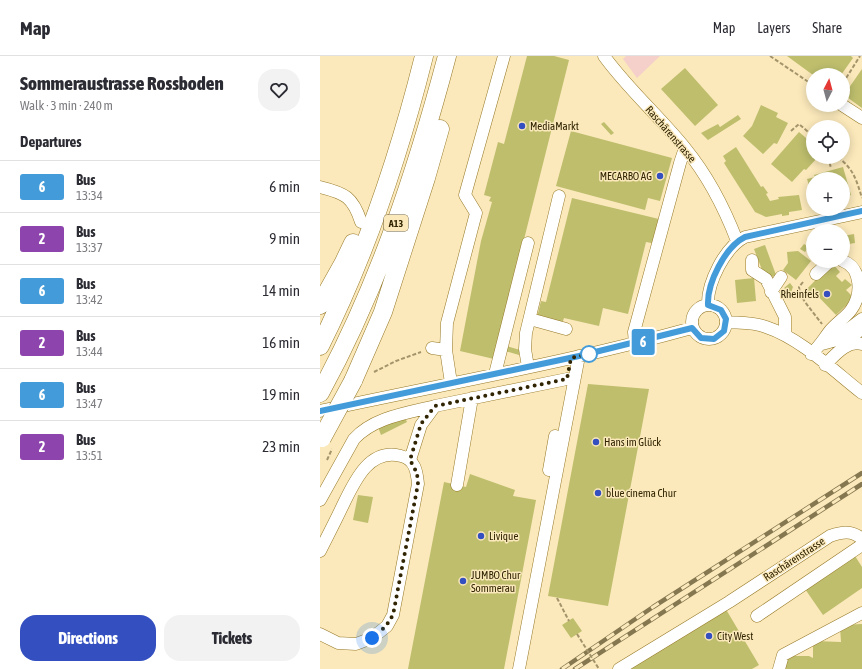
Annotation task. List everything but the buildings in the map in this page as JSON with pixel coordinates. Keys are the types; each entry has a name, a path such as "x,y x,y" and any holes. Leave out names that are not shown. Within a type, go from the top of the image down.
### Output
{"highway":[{"name":"A13","path":"320,346 337,312 365,244 401,141 424,56"},
{"name":"A13","path":"323,388 351,334 388,248 431,119 447,56"},
{"name":"A13","path":"325,442 383,312 426,178 454,77 453,56"},
{"name":"A13","path":"320,305 343,264 378,177 401,141"}],"street":[{"path":"451,383 446,350 447,323 476,212 465,195 504,56"},
{"name":"Raschärenstrasse","path":"604,56 632,90 685,148 726,211 737,241"},
{"path":"850,110 862,118"},
{"path":"635,344 634,332 685,148"},
{"path":"320,187 337,191 347,196 356,208 361,222"},
{"path":"528,367 524,349 559,196"},
{"path":"708,305 711,284 726,254 737,241 745,237 862,212"},
{"path":"495,374 528,243"},
{"path":"811,354 822,344 829,331 851,310 858,293 856,272 850,266"},
{"path":"749,268 766,279 771,292 785,317 785,335"},
{"path":"816,274 822,268"},
{"path":"771,292 781,277"},
{"path":"708,305 721,310 726,322 724,331 714,339 701,338 692,328 693,315 699,308 708,305"},
{"path":"822,344 833,341 862,319"},
{"path":"530,320 566,329"},
{"path":"726,322 765,326 785,335 862,393"},
{"path":"320,411 635,344 692,328"},
{"path":"835,355 844,342 862,329"},
{"path":"825,365 848,345 855,343 862,344"},
{"path":"432,348 446,350"},
{"path":"548,470 567,379 575,357"},
{"path":"519,669 575,357"},
{"path":"320,500 354,439 368,426 382,420 435,406 567,379"},
{"path":"457,485 472,398"},
{"path":"410,460 421,424 435,406"},
{"path":"320,551 356,479 366,466 382,456 391,454 410,460 417,473 418,484 393,615 379,633 356,644 338,643 320,634"},
{"name":"Raschärenstrasse","path":"619,669 729,602 830,536 841,532 852,533 862,540"},
{"path":"757,616 862,546"},
{"path":"779,669 783,656 862,613"}],"path":[{"path":"770,56 806,80"},
{"path":"850,72 860,56"},
{"path":"791,132 799,124 806,130"},
{"path":"830,164 831,168"},
{"path":"846,164 855,175 862,198"},
{"path":"803,282 799,287 800,294 813,313 829,331"},
{"path":"370,376 381,368 432,348"},
{"path":"325,442 327,461"},
{"path":"557,598 569,621"},
{"path":"577,634 599,669"}],"shaded area":[{"path":"626,56 660,56 637,78 623,59"}],"railway":[{"path":"562,669 653,607 862,473"},
{"path":"575,669 862,484"}],"bus line":[{"name":"6","path":"320,411 635,344 692,328 697,336 705,340 714,339 724,331 726,327 726,319 721,310 715,306 708,305 709,291 711,284 731,246 745,237 862,211"}],"place":[{"name":"MediaMarkt","path":"522,126"},
{"name":"MECARBO AG","path":"660,176"},
{"name":"Rheinfels","path":"827,294"},
{"name":"Hans im Glück","path":"596,442"},
{"name":"blue cinema Chur","path":"598,493"},
{"name":"Livique","path":"481,536"},
{"name":"JUMBO Chur Sommerau","path":"463,581"},
{"name":"City West","path":"709,636"}],"route":[{"path":"372,638 386,626 393,615 418,484 417,473 410,460 421,424 435,406 482,395 567,379 571,358 593,353 589,354"}]}
